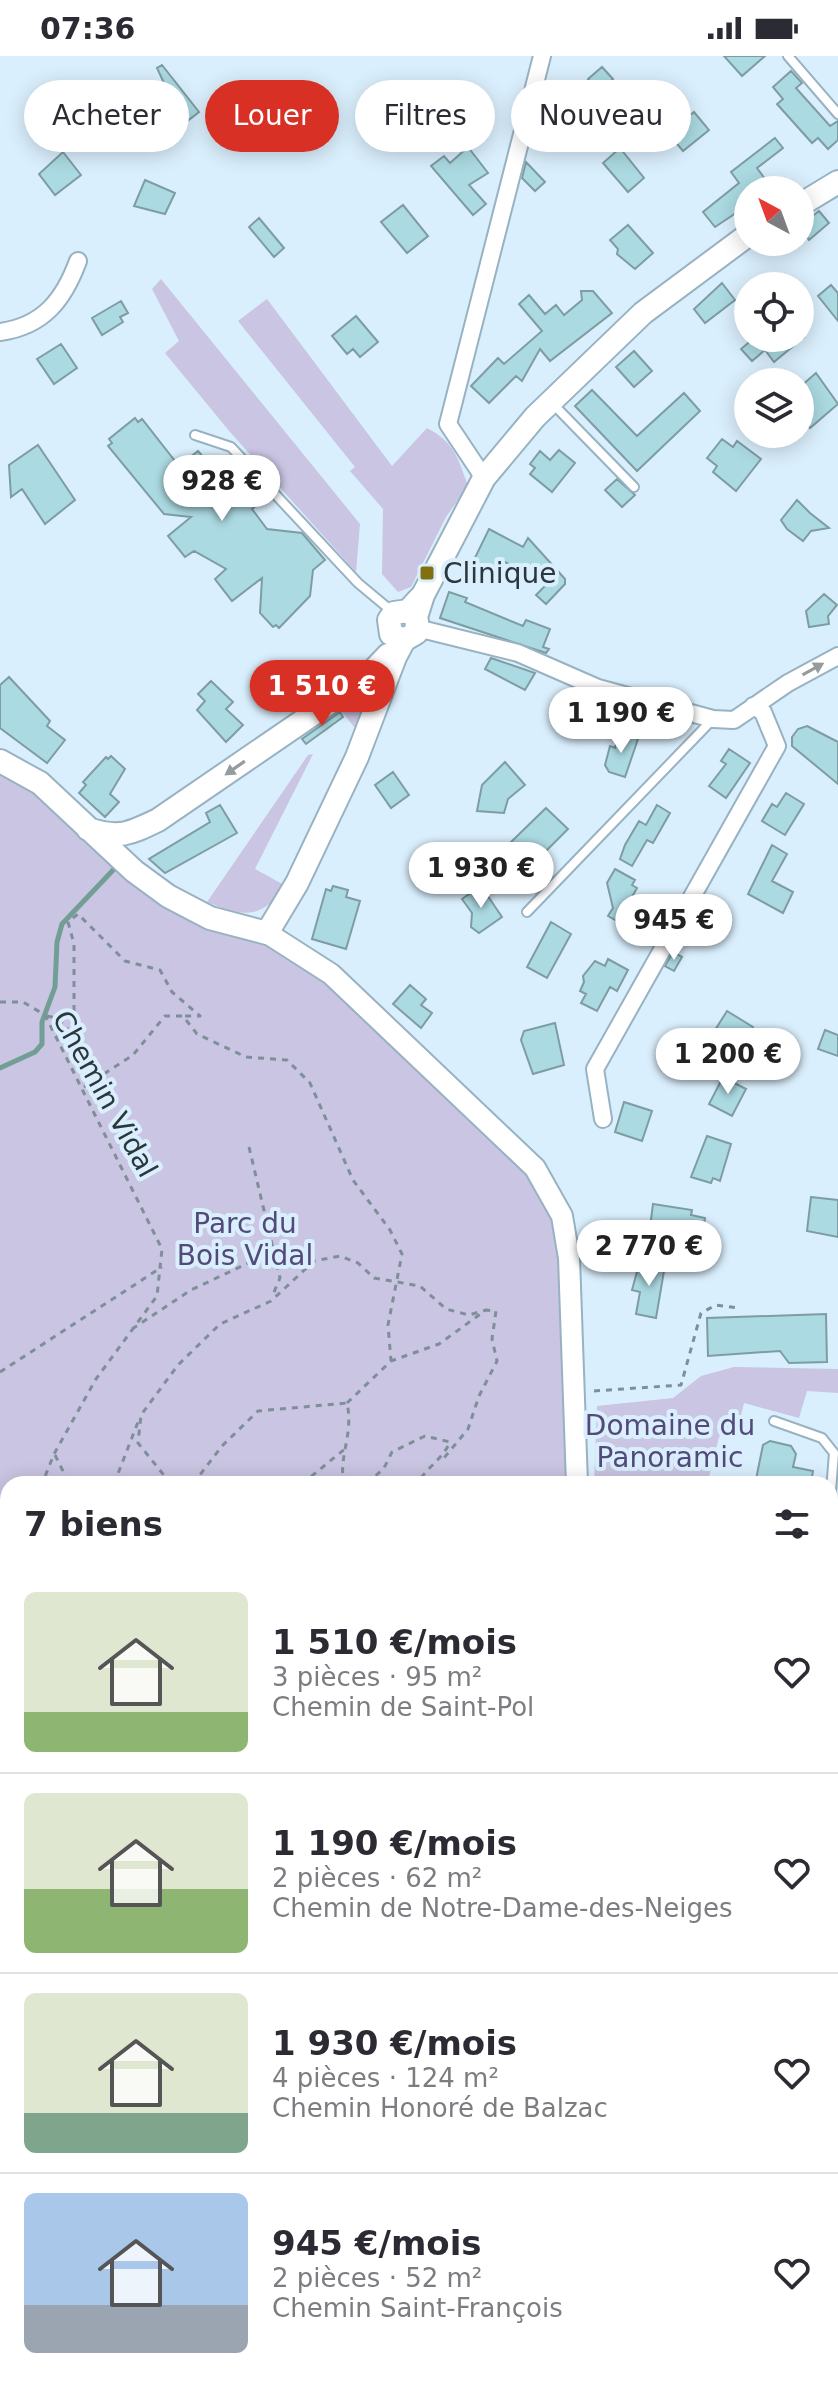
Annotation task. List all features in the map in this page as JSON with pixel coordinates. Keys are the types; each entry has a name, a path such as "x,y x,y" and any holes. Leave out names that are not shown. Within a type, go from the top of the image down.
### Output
{"main road":[{"path":"814,197 838,182"},
{"path":"0,761 40,783 93,834 168,896 210,918 267,933 297,883 357,757 405,627 484,478 550,400 643,313 734,245"},
{"path":"93,834 112,836 135,831 158,820 367,677 405,627"}],"street":[{"path":"484,478 448,424 542,56"},
{"path":"0,332 47,313 67,291 78,261"},
{"path":"405,627 518,653 598,688 713,719 734,720 788,683 838,656"},
{"path":"603,1119 595,1069 777,746 763,712 753,706"},
{"path":"267,933 331,974 535,1168 554,1196 567,1243 577,1476"}],"lane":[{"path":"788,56 838,114"},
{"path":"550,400 634,487"},
{"path":"195,435 231,447 358,583 405,627"},
{"path":"527,912 713,719"},
{"path":"774,1421 822,1438 834,1453 835,1476"}],"path":[{"path":"45,1015 57,1018 74,1036 74,944 68,922 78,914 125,961 160,970 172,992 200,1016 165,1016 133,1055 84,1087"},
{"name":"Chemin Vidal","path":"0,1002 23,1002 45,1015 84,1087 162,1249 162,1267"},
{"path":"183,1016 197,1034 246,1057 287,1060 310,1083 353,1180 390,1230 402,1254 388,1325 391,1361"},
{"path":"249,1147 276,1250 280,1278 271,1301"},
{"path":"129,1331 191,1290 276,1250"},
{"path":"117,1476 141,1415 178,1365 220,1324 271,1301 314,1261 340,1256 358,1263 374,1278 396,1285 420,1286 446,1309 469,1315 486,1310 496,1311 492,1339 497,1361 479,1396 468,1429 444,1458 426,1469 422,1476"},
{"path":"45,1476 54,1454 96,1379 157,1296 162,1267"},
{"path":"0,1372 162,1267"},
{"path":"574,1393 681,1385 701,1313 716,1305 739,1308"},
{"path":"199,1476 222,1446 258,1411 347,1403 391,1361 439,1344 486,1310"},
{"path":"342,1476 340,1468 348,1445 347,1403"},
{"path":"141,1415 138,1443 165,1476"},
{"path":"376,1476 384,1468 392,1452 425,1436 450,1442 444,1458"},
{"path":"311,1476 348,1445"},
{"path":"54,1454 65,1476"}],"green space":[{"path":"161,279 360,524 356,572 230,432 165,353 179,341 152,289"},
{"path":"267,299 392,466 427,428 449,445 458,459 468,486 446,517 411,587 398,592 382,574 383,509 350,471 355,467 238,321"},
{"path":"356,693 366,707 355,728 337,706"},
{"path":"313,754 255,869 286,886 268,905 251,912 231,911 207,902 308,755"},
{"name":"Parc du Bois Vidal","path":"0,773 59,810 111,858 260,939 334,986 468,1115 534,1184 553,1217 560,1266 570,1476 0,1476"},
{"name":"Domaine du Panoramic","path":"734,1367 838,1369 838,1393 807,1391 799,1418 744,1403 740,1419 719,1437 709,1476 594,1476 597,1406 673,1398 701,1376"}],"building":[{"path":"724,56 765,56 742,76"},
{"path":"162,65 174,80 163,80 157,68"},
{"path":"602,67 613,79 589,80"},
{"path":"791,71 802,83 796,88 830,126 838,121 838,140 828,149 818,138 812,143 777,104 783,99 773,87"},
{"path":"189,99 199,112 189,120"},
{"path":"694,112 709,130 691,145 691,114"},
{"path":"775,138 783,148 757,168 763,176 734,176 731,172"},
{"path":"63,152 81,175 55,195 39,174"},
{"path":"462,152 472,152 488,173 469,185 486,204 473,215 431,166 444,156 450,163"},
{"path":"615,152 623,152 644,178 628,192 603,163"},
{"path":"526,162 545,182 535,191 522,178"},
{"path":"145,180 175,193 165,214 134,206"},
{"path":"734,187 734,214 715,227 703,212"},
{"path":"403,205 428,236 407,253 381,222"},
{"path":"819,211 829,223 814,236 814,215"},
{"path":"259,218 284,248 274,257 249,227"},
{"path":"628,225 653,253 635,269 617,254 618,249 610,240"},
{"path":"722,283 734,299 705,323 694,309"},
{"path":"831,285 838,293 838,321 818,296"},
{"path":"581,291 593,291 612,313 550,361 540,349 522,381 516,376 489,403 471,386 498,358 504,364 542,331 519,304 529,295 545,314 556,305 564,315 582,300"},
{"path":"121,301 128,313 120,317 123,322 102,335 92,318"},
{"path":"356,316 378,342 360,357 353,349 347,354 332,336"},
{"path":"61,344 77,368 54,384 37,359"},
{"path":"634,351 652,371 634,387 616,367"},
{"path":"744,352 763,352 752,361"},
{"path":"766,352 786,352 774,362"},
{"path":"816,373 838,404 814,425"},
{"path":"592,390 637,436 684,393 700,411 637,471 575,406"},
{"path":"135,418 138,422 142,419 179,466 198,451 215,471 231,457 253,481 247,486 259,503 252,509 267,529 302,533 325,560 313,570 310,596 279,628 276,625 273,627 260,613 262,578 232,601 215,579 226,569 194,551 185,557 168,536 191,517 164,514 108,446 112,443 109,439"},
{"path":"722,439 734,448 746,448 761,459 736,491 713,472 717,466 707,458"},
{"path":"38,445 75,500 45,524 22,489 11,497 9,465"},
{"path":"559,450 575,463 552,492 530,474 535,468 530,464 540,451 550,460"},
{"path":"617,479 635,495 622,507 605,490"},
{"path":"797,500 829,528 811,531 803,541 787,529 781,520"},
{"path":"489,529 523,547 528,538 565,579 565,584 546,604 536,595 547,584 499,559 488,580 469,570"},
{"path":"449,592 467,598 465,602 523,626 526,620 550,629 543,647 549,649 546,653 440,618"},
{"path":"824,594 837,605 828,616 829,624 809,627 806,611"},
{"path":"491,658 535,673 525,690 485,669"},
{"path":"9,677 50,721 47,726 65,740 47,763 0,728 0,685"},
{"path":"211,681 233,702 226,709 243,725 226,742 197,710 205,701 198,694"},
{"path":"340,712 343,717 306,744 302,739"},
{"path":"807,726 838,742 838,784 792,746 792,737 798,729"},
{"path":"619,734 638,739 625,777 609,772 605,765 610,746 615,748"},
{"path":"729,749 750,763 726,798 709,786 726,764 721,761"},
{"path":"111,756 125,769 110,794 119,802 105,817 79,793 86,785 83,782 106,757"},
{"path":"505,762 525,785 508,799 504,813 477,811 482,785"},
{"path":"393,772 409,795 391,808 375,785"},
{"path":"786,793 804,804 785,835 762,821 772,804 777,807"},
{"path":"220,805 237,833 165,873 149,859 210,822 206,813"},
{"path":"657,805 670,813 653,843 647,840 632,866 620,859 625,845 639,821 646,825"},
{"path":"546,808 568,829 532,865 510,843"},
{"path":"772,845 787,854 772,881 793,892 783,913 748,894"},
{"path":"615,869 635,880 632,885 637,888 629,902 636,906 624,925 608,916 613,908 607,883"},
{"path":"333,886 348,890 346,897 360,901 346,949 312,939 326,889 331,891"},
{"path":"481,886 502,917 479,933 471,927 472,913 462,899"},
{"path":"551,922 571,934 547,978 527,967"},
{"path":"673,952 682,957 674,971 665,966"},
{"path":"608,959 628,970 617,991 610,987 597,1011 581,1003 586,994 580,991 583,976 595,961 605,966"},
{"path":"410,985 426,999 421,1005 432,1013 421,1028 393,1004"},
{"path":"727,1011 753,1027 737,1054 710,1038"},
{"path":"555,1023 564,1065 533,1074 521,1040 524,1031"},
{"path":"825,1030 838,1035 838,1056 818,1049"},
{"path":"723,1077 746,1089 732,1116 709,1104"},
{"path":"624,1102 652,1111 642,1141 615,1132"},
{"path":"707,1136 731,1144 720,1181 713,1178 711,1183 691,1177"},
{"path":"811,1197 838,1200 838,1237 807,1231"},
{"path":"653,1204 692,1210 691,1215 705,1218 701,1244 685,1242 686,1233 650,1227"},
{"path":"640,1261 665,1265 656,1318 636,1314 640,1292 632,1290"},
{"path":"826,1314 827,1362 789,1363 780,1351 708,1356 707,1318"},
{"path":"770,1441 791,1446 796,1454 793,1467 813,1471 812,1476 757,1476 763,1445"}],"waterway":[{"path":"0,1068 35,1052 42,1044 42,1022 55,987 57,942 62,924 116,867"}],"place":[{"name":"Clinique","path":"427,573"}]}
